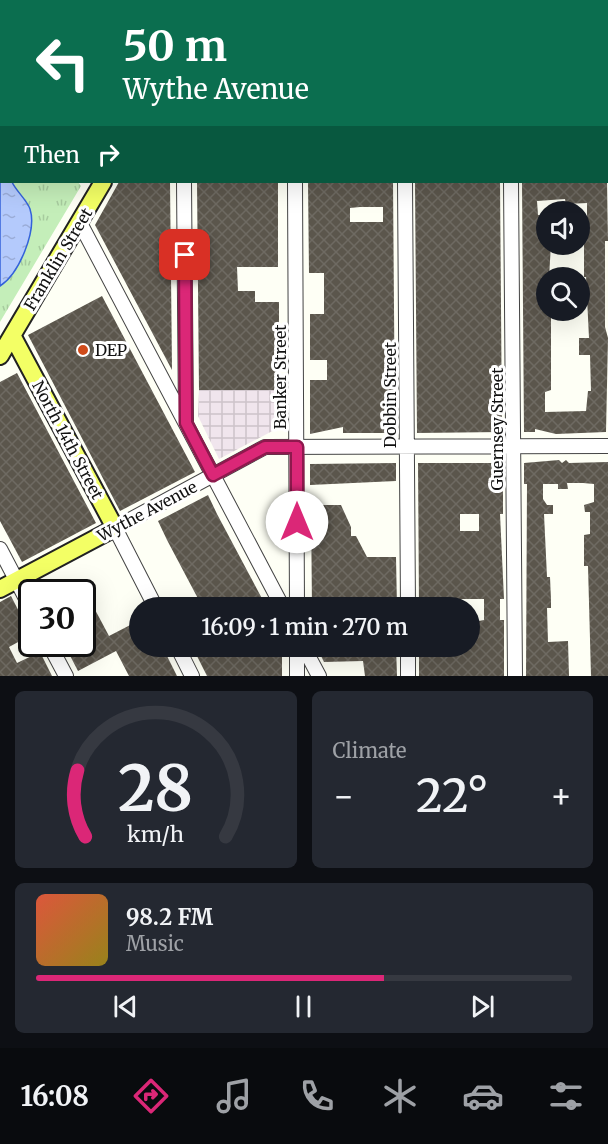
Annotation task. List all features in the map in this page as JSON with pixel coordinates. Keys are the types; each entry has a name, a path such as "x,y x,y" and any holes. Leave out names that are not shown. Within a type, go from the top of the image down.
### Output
{"main road":[{"name":"Franklin Street","path":"0,356 14,337 102,183"},
{"name":"North 14th Street","path":"14,337 115,528"},
{"name":"Wythe Avenue","path":"0,589 115,528"}],"street":[{"path":"184,183 186,423"},
{"name":"Banker Street","path":"295,183 297,597"},
{"name":"Dobbin Street","path":"405,183 408,597"},
{"name":"Guernsey Street","path":"511,183 515,676"},
{"path":"80,223 277,597"},
{"name":"Wythe Avenue","path":"115,528 265,447 608,446"},
{"name":"North 14th Street","path":"115,528 150,597"},
{"path":"0,549 18,584"},
{"path":"56,657 66,676"},
{"path":"182,657 192,676"},
{"path":"297,657 297,676"},
{"path":"309,657 319,676"},
{"path":"408,657 408,676"}],"shaded area":[{"path":"199,390 279,390 280,427 219,459 198,416"}],"green space":[{"path":"12,183 79,183 81,186 0,322 0,286 5,283 30,208 17,193"}],"water":[{"path":"0,183 13,183 29,206 32,218 31,229 20,262 0,286"}],"building":[{"path":"118,183 170,183 172,370 95,225"},
{"path":"197,183 278,183 278,267 237,267 238,291 255,291 255,302 279,302 279,390 199,390"},
{"path":"308,183 393,183 395,433 343,433 343,427 310,434 310,380 327,380 327,360 310,360 310,314 324,314 324,273 309,273","holes":["383,207 383,222 350,222 350,208"]},
{"path":"415,183 500,183 502,432 417,433"},
{"path":"522,183 607,183 606,432 556,434 535,429 535,432 524,432"},
{"path":"102,296 195,472 120,511 28,335"},
{"path":"17,373 96,523 22,562 0,521 0,382"},
{"path":"559,460 562,463 566,460 569,463 608,462 608,676 591,676 588,566 584,566 584,535 590,534 590,512 585,512 584,505 594,502 594,484 567,483 568,489 558,489 558,484 543,484 543,499 547,505 553,505 553,514 544,514 547,577 550,577 551,600 551,608 547,608 548,642 568,641 569,676 526,676 527,484 524,484 524,463"},
{"path":"396,463 396,481 310,485 310,464"},
{"path":"418,463 503,463 503,514 500,514 504,599 500,599 500,620 504,620 504,676 419,676 419,657 480,657 480,621 484,620 484,599 480,597 419,597","holes":["460,514 479,514 479,531 460,531"]},
{"path":"208,495 261,597 197,597 158,521"},
{"path":"311,505 341,505 351,527 351,536 356,536 367,557 396,557 397,597 312,597"},
{"path":"11,596 18,610 18,642 9,647 17,663 30,657 42,657 52,676 0,676 0,602"},
{"path":"96,612 109,636 129,626 129,657 168,657 177,676 129,676 116,651 78,671 71,657 96,657"},
{"path":"198,657 282,657 282,676 207,676"},
{"path":"322,657 396,657 397,676 365,676 363,661 324,662"}],"place":[{"name":"DEP","path":"83,350"}],"route":[{"path":"185,255 186,423 213,475 265,447 297,447 297,522"}]}
